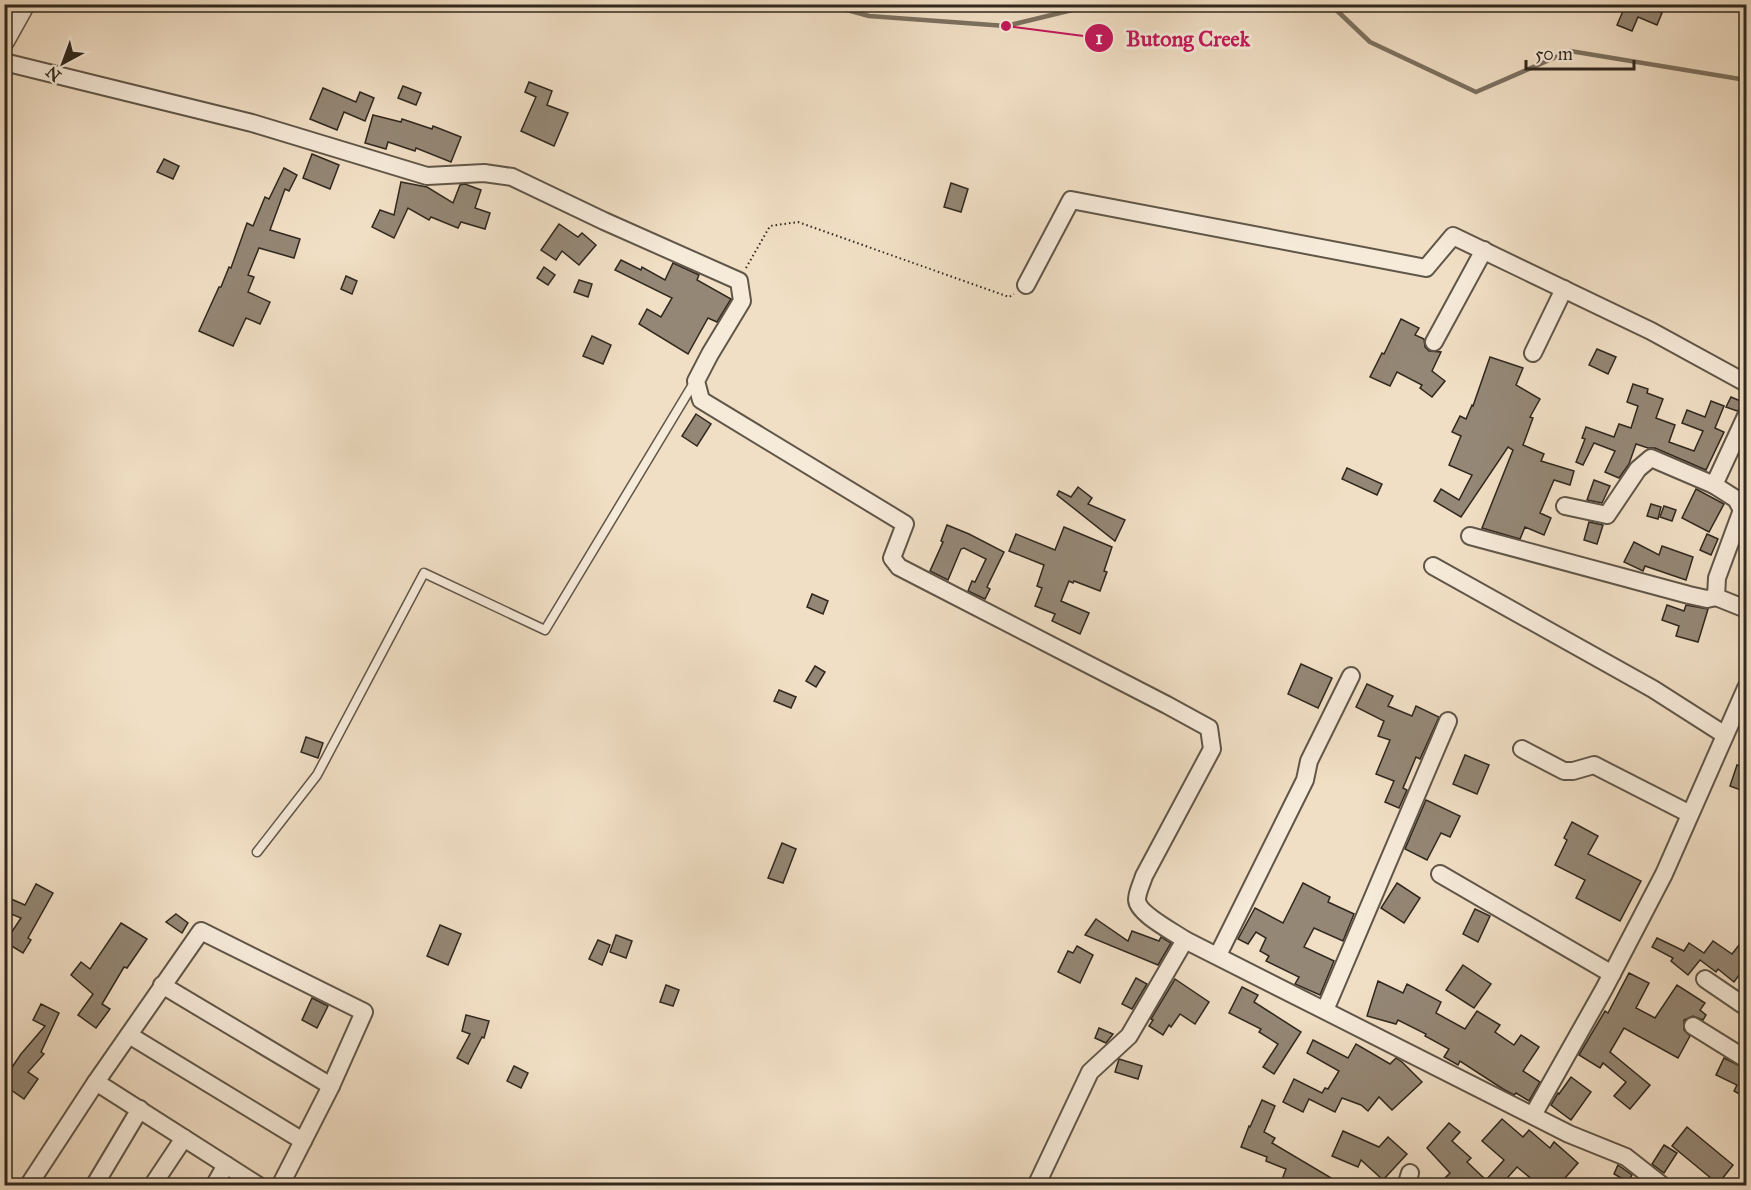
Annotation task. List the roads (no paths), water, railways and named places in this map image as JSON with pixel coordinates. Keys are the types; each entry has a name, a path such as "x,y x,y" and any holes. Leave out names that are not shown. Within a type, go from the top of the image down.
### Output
{"street":[{"path":"4,40 24,4"},
{"path":"4,62 252,123 427,176 484,173 512,177 739,281 742,301 696,381 701,400 905,524 892,558 899,567 1209,728 1212,750 1144,876 1137,898 1144,912 1185,940 1569,1134 1626,1157 1664,1185"},
{"path":"1026,285 1071,200 1426,267 1453,236 1651,331 1746,383"},
{"path":"1434,342 1484,250"},
{"path":"1533,353 1564,289"},
{"path":"1714,485 1746,416"},
{"path":"1565,506 1607,516 1638,469 1651,458 1714,485 1736,499 1742,510 1717,578 1716,597"},
{"path":"1470,536 1668,590 1707,599 1716,597 1746,609"},
{"path":"1433,566 1643,683 1725,735"},
{"path":"1218,955 1305,780 1309,760 1351,676"},
{"path":"1533,1115 1612,974 1664,874 1746,688"},
{"path":"1325,1010 1448,721"},
{"path":"1522,749 1564,771 1594,765 1690,814"},
{"path":"1440,874 1612,974"},
{"path":"28,1185 201,930 364,1012 331,1086 280,1185"},
{"path":"1036,1185 1090,1072 1129,1036 1185,940"},
{"path":"1705,979 1746,1007"},
{"path":"162,986 331,1086"},
{"path":"1693,1026 1746,1059"},
{"path":"129,1035 303,1141"},
{"path":"96,1082 259,1185"},
{"path":"94,1185 140,1109"},
{"path":"152,1185 184,1138"},
{"path":"214,1185 226,1166"}],"lane":[{"path":"257,852 317,775 424,573 545,630 696,381"}],"waterway":[{"path":"825,4 869,16 1006,26 1097,4"},
{"path":"1330,4 1370,42 1476,92 1570,51 1746,80"}],"place":[{"name":"Butong Creek","path":"1006,26"}]}
